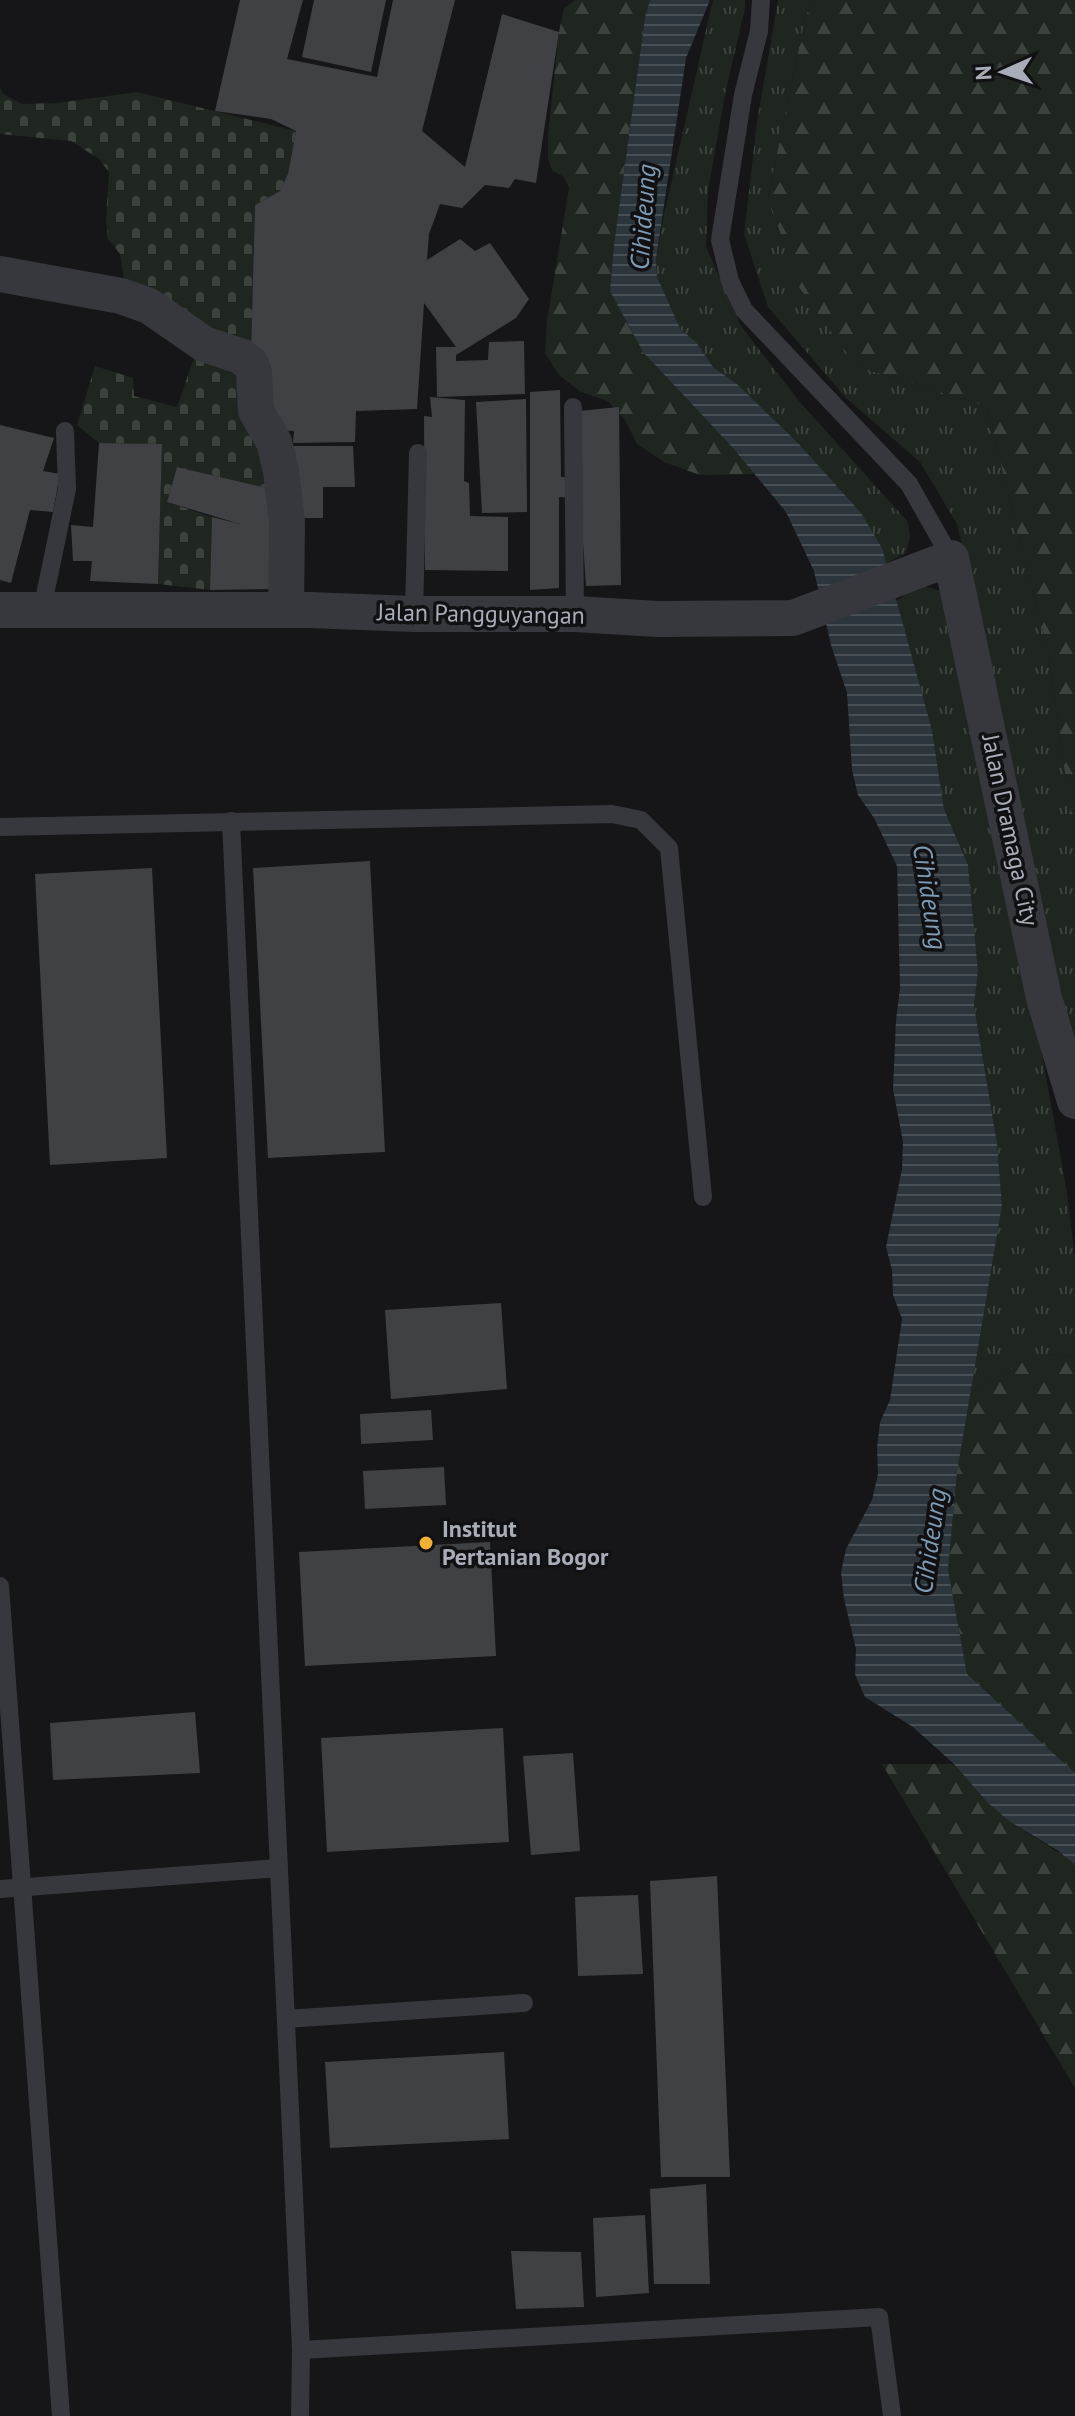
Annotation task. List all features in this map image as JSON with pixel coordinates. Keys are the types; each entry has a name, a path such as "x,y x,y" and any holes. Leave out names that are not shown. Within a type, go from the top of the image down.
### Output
{"street":[{"path":"0,274 121,296 149,306 204,344 240,356 250,363 254,372 256,411 274,442 281,471 287,522 286,610"},
{"name":"Jalan Pangguyangan","path":"0,610 286,610 575,614 658,619 793,618 951,558"},
{"name":"Jalan Dramaga City","path":"951,558 1044,998 1075,1101"}],"lane":[{"path":"761,0 759,31 743,95 720,240 730,281 744,310 909,484 951,558"},
{"path":"573,407 575,614"},
{"path":"42,609 67,489 65,431"},
{"path":"414,614 418,453"},
{"path":"0,827 612,814 641,820 669,848 703,1197"},
{"path":"231,821 301,2350 300,2416"},
{"path":"0,1586 61,2416"},
{"path":"0,1889 279,1868"},
{"path":"286,2019 524,2003"},
{"path":"301,2350 879,2317 892,2416"}],"green space":[{"path":"575,0 650,0 645,17 610,291 643,352 754,474 700,475 664,462 637,444 625,420 608,401 581,392 559,375 545,353 547,321 569,188 564,177 552,170 548,159 548,135 559,32 564,8"},
{"path":"713,0 745,0 745,8 725,94 708,191 706,247 741,326 799,401 908,522 910,538 906,553 886,563 882,548 860,513 798,443 737,384 713,367 696,342 681,330 657,277 656,259 663,219"},
{"path":"778,0 812,0 805,19 768,197 856,366 986,406 1048,651 1072,822 1075,822 1075,1047 1068,1030 1000,702 957,524 920,462 846,398 768,307 744,234 757,122"},
{"path":"812,0 1075,0 1075,822 1072,823 1048,651 986,406 856,366 799,287 768,197 805,19"},
{"path":"0,88 3,94 22,104 57,103 137,92 296,131 288,174 280,191 255,205 251,354 125,286 120,254 108,239 109,172 99,159 71,141 0,134"},
{"path":"197,349 243,363 275,490 177,467 167,502 212,517 210,590 158,584 162,444 99,443 77,425 95,366 133,378 134,396 177,407"},
{"path":"920,585 941,591 1020,935 1067,1192 1075,1259 1075,1356 1049,1354 1023,1362 969,1395 1002,1205 997,1143 974,1006 978,971 968,865 944,809 932,730 896,601"},
{"path":"1049,1354 1075,1356 1075,1773 967,1674 948,1570 957,1472 969,1395 1023,1362"},
{"path":"882,1764 954,1764 1007,1819 1075,1865 1075,2088"}],"water":[{"name":"Cihideung","path":"650,0 710,0 686,58 656,259 657,277 681,330 696,342 713,367 737,384 798,443 861,513 882,548 932,730 944,809 968,865 978,971 974,1006 997,1143 1002,1205 957,1472 948,1570 967,1674 1075,1773 1075,1865 1057,1850 1009,1821 913,1727 865,1697 855,1674 856,1649 841,1572 846,1549 872,1500 878,1474 880,1422 890,1400 902,1319 893,1295 892,1270 886,1247 902,1169 903,1142 893,1089 900,988 897,866 874,818 858,795 852,770 847,693 831,645 814,571 786,512 732,447 643,352 610,291 645,17"}],"building":[{"path":"240,0 303,0 287,59 377,77 393,0 455,0 422,131 465,167 502,14 559,32 536,183 515,179 509,188 485,185 462,208 440,204 429,234 427,260 460,239 475,251 490,243 529,299 516,318 456,355 456,361 488,360 489,342 524,341 525,394 437,397 436,347 456,347 424,303 417,409 356,411 355,442 293,443 294,431 273,430 251,354 255,205 280,191 288,174 296,131 271,119 215,111"},
{"path":"314,0 386,0 371,72 302,57"},
{"path":"560,390 561,477 581,478 579,411 619,407 621,585 586,586 580,498 559,497 559,588 530,590 530,392"},
{"path":"430,397 465,400 464,481 469,483 470,516 508,517 508,571 425,570 424,416 432,417"},
{"path":"526,399 527,512 482,513 476,402"},
{"path":"0,425 54,438 43,471 60,474 53,512 30,510 11,583 0,580"},
{"path":"99,443 162,444 158,584 90,581 92,561 73,561 71,525 93,527"},
{"path":"288,446 353,446 355,487 323,487 323,518 294,518"},
{"path":"177,467 275,490 278,589 210,590 212,517 240,524 167,502"},
{"path":"370,861 385,1152 268,1158 253,868"},
{"path":"152,868 167,1158 50,1165 35,874"},
{"path":"501,1303 507,1389 391,1399 385,1310"},
{"path":"431,1410 433,1440 361,1444 360,1414"},
{"path":"444,1467 446,1505 365,1509 363,1471"},
{"path":"490,1542 496,1656 305,1666 299,1552"},
{"path":"195,1712 200,1773 53,1780 50,1723"},
{"path":"503,1728 509,1842 327,1852 321,1738"},
{"path":"573,1753 580,1851 531,1855 523,1756"},
{"path":"717,1876 730,2177 661,2177 650,1881"},
{"path":"638,1895 643,1974 578,1976 575,1897"},
{"path":"504,2052 509,2139 330,2148 325,2062"},
{"path":"706,2184 710,2284 654,2284 650,2189"},
{"path":"645,2215 649,2293 596,2297 593,2218"},
{"path":"511,2251 581,2252 584,2307 516,2309"}],"place":[{"name":"Institut Pertanian Bogor","path":"426,1543"}]}
